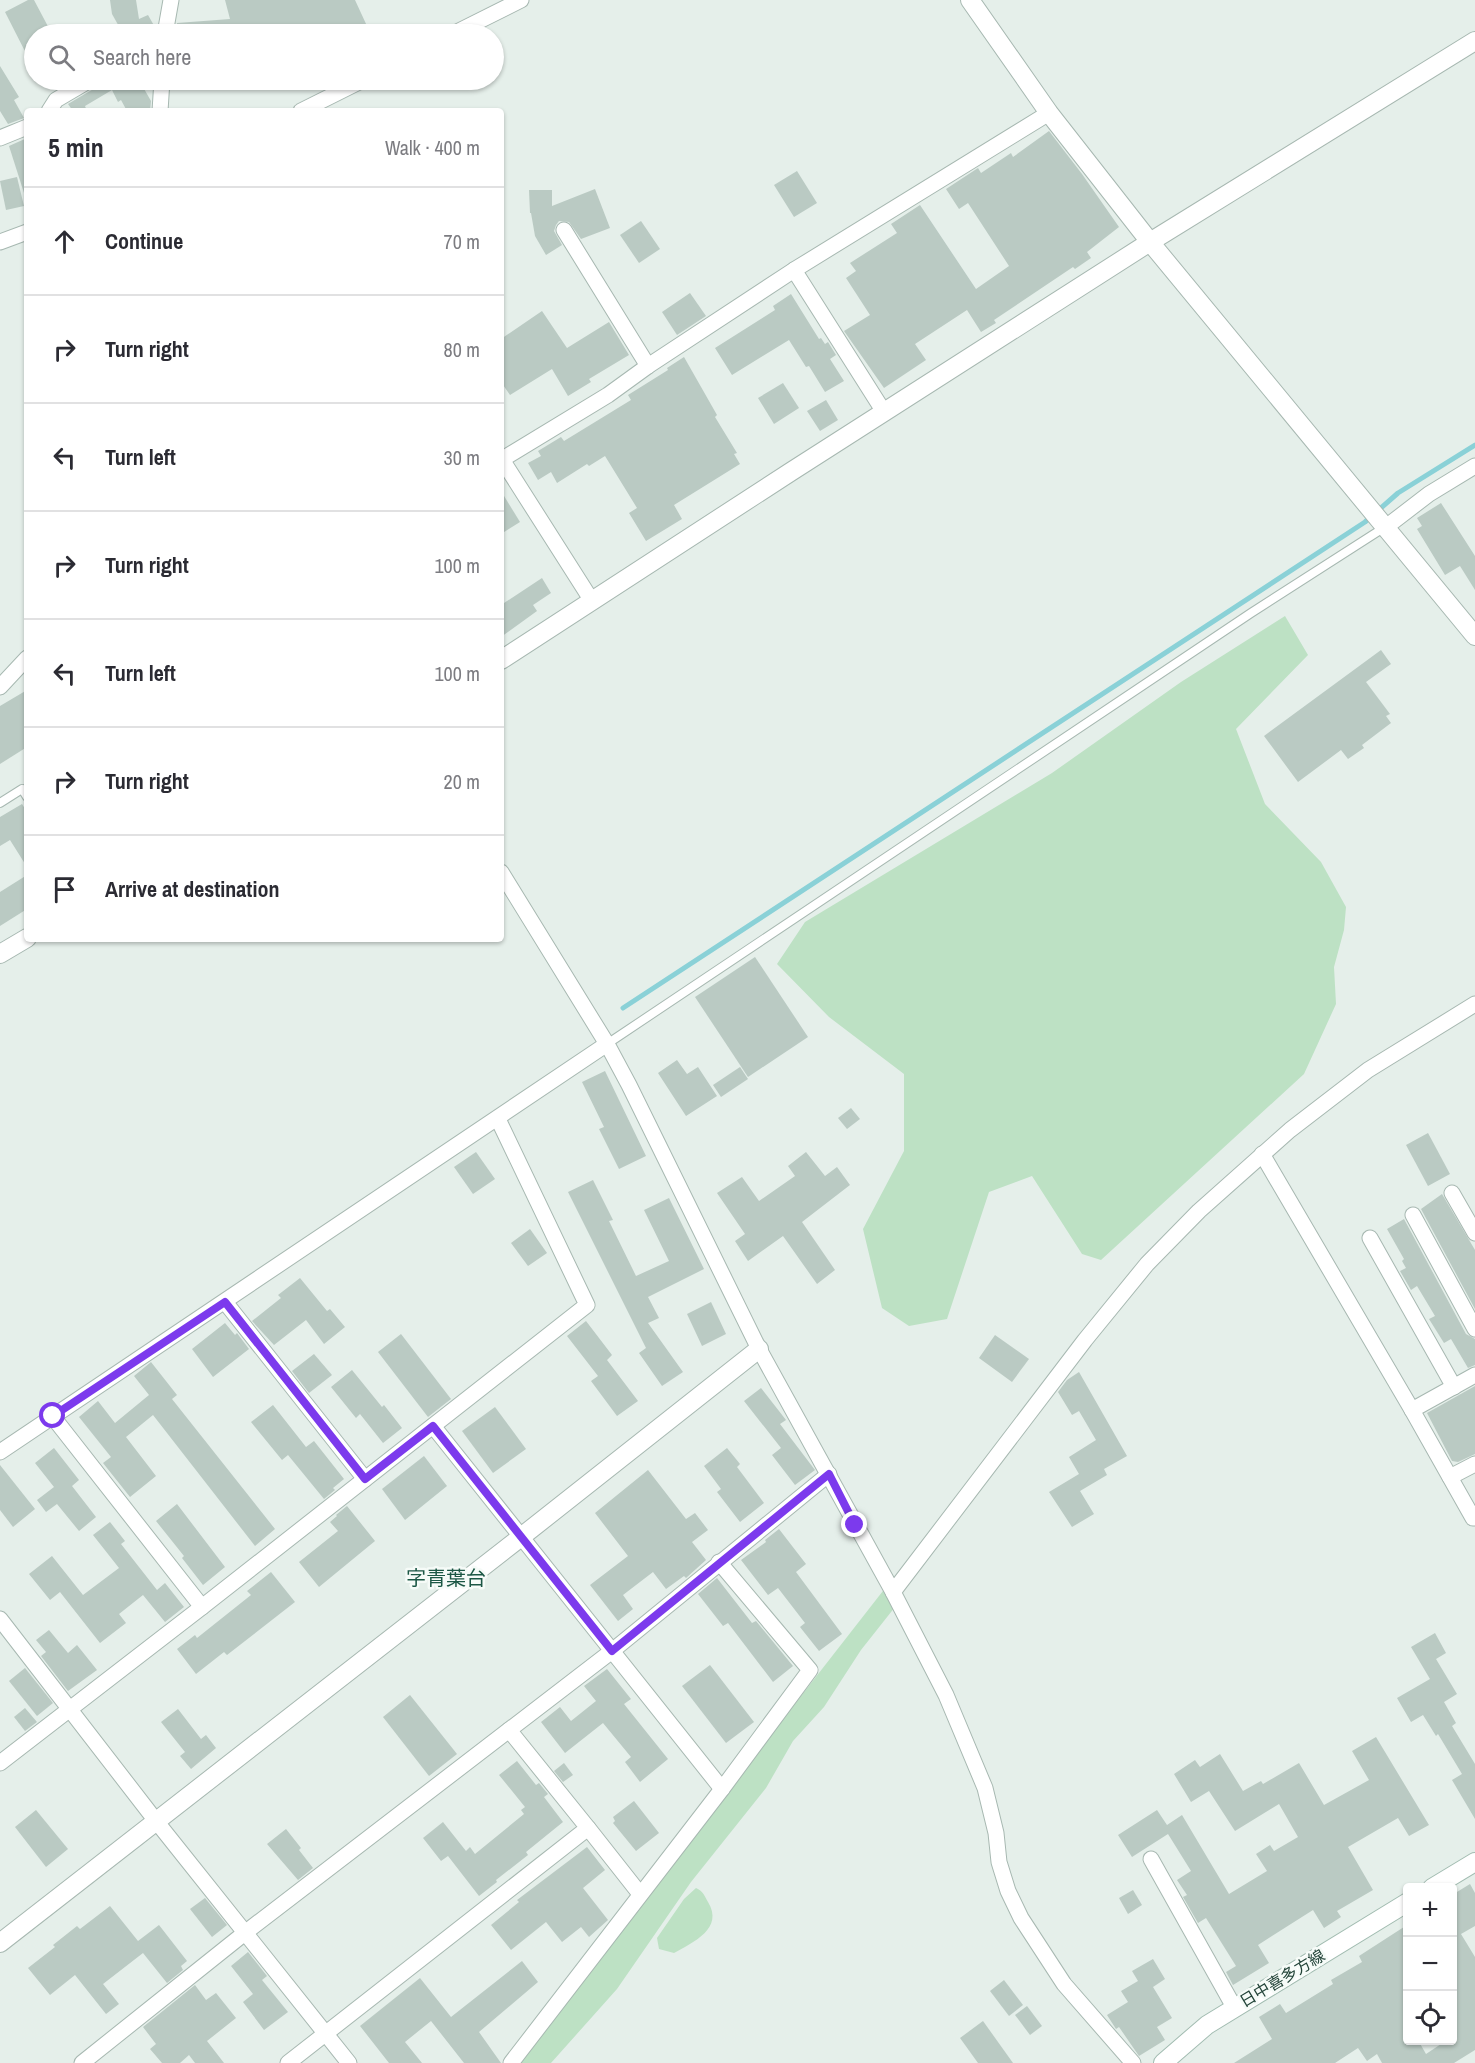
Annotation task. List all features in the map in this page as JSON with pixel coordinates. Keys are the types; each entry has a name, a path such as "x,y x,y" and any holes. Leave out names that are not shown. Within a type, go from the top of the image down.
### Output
{"street":[{"path":"167,24 171,0"},
{"path":"473,24 521,0"},
{"path":"970,0 1049,112 1150,242 1475,636"},
{"path":"504,658 1150,242 1475,41"},
{"path":"51,108 56,100 73,90"},
{"path":"160,108 161,90"},
{"path":"307,108 343,90"},
{"path":"504,457 608,396 648,366 794,270 1049,112"},
{"path":"0,138 24,128"},
{"path":"564,230 648,366"},
{"path":"0,243 24,233"},
{"path":"794,270 884,412"},
{"path":"504,464 592,601"},
{"path":"1386,527 1429,494 1475,466"},
{"path":"0,687 24,661"},
{"path":"504,877 607,1044 759,1349 893,1592 946,1695 985,1788 996,1833 999,1862 1020,1918 1064,1984 1133,2063"},
{"path":"0,954 24,940"},
{"path":"893,1592 1085,1340 1147,1264 1199,1211 1290,1130 1368,1070 1475,1004"},
{"path":"0,1452 607,1044"},
{"path":"0,1763 587,1305 498,1119"},
{"path":"1262,1154 1475,1518"},
{"path":"1452,1193 1475,1233"},
{"path":"1413,1215 1475,1329"},
{"path":"1370,1238 1454,1387"},
{"path":"225,1302 365,1479"},
{"path":"0,1943 759,1349"},
{"path":"1412,1410 1475,1375"},
{"path":"53,1416 202,1607"},
{"path":"433,1426 722,1789"},
{"path":"1450,1477 1475,1464"},
{"path":"82,2063 246,1932 612,1651 829,1474"},
{"path":"511,2063 722,1789 810,1670 719,1562"},
{"path":"0,1619 156,1821 349,2063"},
{"path":"509,1730 640,1894"},
{"path":"288,2063 588,1828"},
{"path":"1151,1859 1234,2007"},
{"path":"1439,1883 1475,1862"},
{"name":"日中喜多方線","path":"1163,2063 1189,2039 1234,2007 1403,1904"}],"lane":[{"path":"607,1044 1251,612 1386,527"},
{"path":"0,802 22,789 24,792"}],"green space":[{"path":"1285,616 1308,655 1236,729 1265,804 1321,862 1346,907 1344,930 1334,967 1336,1004 1304,1074 1101,1260 1082,1254 1032,1176 989,1192 947,1319 909,1326 882,1308 863,1229 904,1151 904,1074 829,1017 777,964 805,922 1052,773 1181,682"},
{"path":"886,1587 895,1607 861,1650 824,1707 793,1741 766,1788 691,1882 617,1989 551,2063 521,2063 670,1864"},
{"path":"696,1888 703,1894 712,1911 710,1927 698,1939 674,1953 659,1949 657,1938 684,1899"}],"building":[{"path":"28,0 34,0 47,24 24,24 24,49 5,12"},
{"path":"110,0 136,0 139,19 148,15 153,24 118,24 112,14"},
{"path":"225,0 355,0 366,24 177,24 230,19"},
{"path":"0,66 19,97 14,100 24,118 8,124 0,111"},
{"path":"92,90 112,90 85,106 86,108 71,108 68,104"},
{"path":"112,90 145,90 151,101 150,108 125,108 121,100 118,102"},
{"path":"1049,131 1119,227 1087,252 1091,258 1075,269 1073,267 994,320 996,323 981,332 967,310 915,344 926,360 884,388 844,331 870,315 846,278 856,271 850,263 897,233 891,224 920,205 976,289 1009,266 968,203 959,209 946,189 978,168 981,173 1011,153 1013,157"},
{"path":"24,139 24,193 9,146"},
{"path":"797,171 817,203 794,217 774,185"},
{"path":"17,177 24,206 6,210 0,181"},
{"path":"595,189 610,228 581,239 569,222 559,221 554,231 562,245 546,255 535,236 530,213 529,190 552,190 552,206"},
{"path":"641,221 660,249 639,263 620,235"},
{"path":"690,293 706,316 677,335 662,312"},
{"path":"791,294 819,339 821,338 825,344 828,342 836,355 830,359 844,381 825,392 789,340 732,375 715,348 775,310 773,306"},
{"path":"542,311 567,348 609,322 629,355 589,379 591,382 568,396 552,369 510,395 504,386 504,337"},
{"path":"684,357 717,415 715,417 737,453 734,454 740,464 674,505 682,519 646,541 629,513 637,508 605,456 589,466 587,464 557,483 551,472 538,480 528,463 541,456 538,451 561,437 564,441 631,400 628,395"},
{"path":"783,383 799,408 774,424 758,398"},
{"path":"826,400 838,420 820,431 807,411"},
{"path":"504,496 520,522 504,532"},
{"path":"1441,503 1475,556 1475,590 1460,566 1445,575 1417,529 1422,526 1417,518"},
{"path":"542,578 551,593 533,605 537,611 504,635 504,603"},
{"path":"1381,650 1391,664 1366,682 1390,714 1386,716 1391,723 1362,745 1364,748 1348,759 1341,750 1298,782 1264,736"},
{"path":"24,692 24,749 0,764 0,706"},
{"path":"22,804 24,807 24,862 10,840 0,846 0,817"},
{"path":"24,877 24,911 0,926 0,892"},
{"path":"755,957 808,1037 748,1077 695,997"},
{"path":"677,1060 687,1074 698,1067 717,1096 686,1116 658,1073"},
{"path":"740,1067 748,1079 721,1097 713,1085"},
{"path":"605,1071 646,1156 619,1169 599,1129 604,1127 582,1082"},
{"path":"851,1108 860,1119 847,1129 838,1118"},
{"path":"1428,1133 1450,1174 1428,1186 1406,1145"},
{"path":"476,1152 495,1179 473,1194 454,1167"},
{"path":"806,1152 825,1176 837,1167 850,1185 802,1222 835,1270 817,1284 783,1236 748,1261 735,1241 745,1234 717,1193 742,1177 759,1201 795,1176 788,1166"},
{"path":"593,1180 613,1220 609,1221 636,1276 669,1261 644,1210 669,1198 704,1269 648,1297 659,1318 648,1323 683,1372 662,1386 639,1353 646,1348 568,1192"},
{"path":"1442,1194 1475,1250 1475,1309 1421,1209"},
{"path":"1404,1219 1466,1334 1475,1339 1475,1365 1468,1368 1451,1339 1444,1343 1429,1319 1435,1316 1417,1286 1411,1290 1400,1271 1406,1268 1402,1261 1404,1259 1387,1229"},
{"path":"530,1229 547,1253 528,1266 511,1243"},
{"path":"300,1278 327,1311 330,1309 345,1327 324,1344 306,1320 274,1345 252,1321 281,1298 278,1295"},
{"path":"711,1302 726,1334 702,1346 687,1314"},
{"path":"586,1321 612,1355 607,1360 638,1401 617,1416 591,1381 598,1376 567,1336"},
{"path":"225,1323 235,1335 237,1333 249,1349 213,1377 192,1349"},
{"path":"401,1334 451,1399 428,1417 378,1352"},
{"path":"995,1335 1029,1359 1012,1382 979,1358"},
{"path":"314,1354 332,1375 309,1393 292,1371"},
{"path":"151,1362 177,1395 172,1399 275,1529 255,1546 153,1415 126,1437 156,1476 130,1497 103,1463 111,1457 79,1417 98,1401 115,1423 149,1395 134,1376"},
{"path":"352,1370 402,1428 383,1443 360,1414 356,1418 331,1387"},
{"path":"1079,1372 1127,1456 1104,1469 1107,1475 1080,1491 1094,1514 1072,1527 1049,1492 1079,1474 1069,1457 1096,1440 1079,1411 1072,1415 1058,1392 1067,1380"},
{"path":"1475,1386 1475,1454 1458,1462 1452,1461 1427,1413"},
{"path":"761,1388 786,1420 780,1424 815,1470 795,1485 772,1455 781,1448 744,1401"},
{"path":"273,1405 306,1447 314,1441 344,1479 324,1499 288,1455 282,1460 251,1422"},
{"path":"495,1407 526,1449 493,1473 462,1431"},
{"path":"54,1448 79,1480 72,1486 96,1517 79,1531 57,1504 46,1512 37,1500 54,1487 35,1463"},
{"path":"727,1448 740,1464 737,1467 764,1503 740,1522 717,1492 721,1489 704,1466"},
{"path":"424,1456 447,1486 405,1520 382,1489"},
{"path":"0,1465 35,1509 13,1527 0,1510"},
{"path":"648,1470 686,1519 695,1513 708,1530 692,1542 706,1560 686,1578 684,1576 666,1589 653,1572 623,1595 633,1609 618,1621 590,1585 628,1556 595,1513"},
{"path":"177,1504 225,1567 203,1585 182,1558 184,1556 156,1521"},
{"path":"347,1506 375,1541 319,1587 299,1562 338,1531 330,1522"},
{"path":"110,1522 125,1541 121,1544 157,1590 165,1583 184,1607 165,1622 143,1595 119,1614 126,1623 100,1643 60,1592 50,1600 29,1574 52,1556 83,1595 119,1568 93,1535"},
{"path":"779,1529 806,1564 796,1572 842,1634 819,1651 800,1627 805,1623 778,1588 768,1595 741,1560 766,1542 765,1540"},
{"path":"271,1572 295,1602 227,1655 224,1652 196,1674 177,1649 195,1635 197,1638 251,1595 247,1591"},
{"path":"717,1578 752,1623 756,1621 793,1666 773,1682 728,1623 723,1626 698,1594"},
{"path":"49,1630 68,1653 77,1645 97,1670 68,1691 41,1656 46,1652 36,1640"},
{"path":"1435,1633 1446,1653 1436,1659 1457,1694 1444,1702 1456,1723 1452,1726 1475,1764 1475,1819 1452,1780 1462,1774 1438,1734 1436,1736 1423,1715 1411,1722 1397,1698 1430,1679 1411,1647"},
{"path":"710,1665 754,1722 726,1743 682,1686"},
{"path":"25,1668 53,1703 37,1716 9,1681"},
{"path":"607,1669 631,1699 624,1704 668,1759 640,1782 625,1762 631,1757 603,1723 565,1753 541,1722 560,1707 571,1721 596,1701 584,1686"},
{"path":"410,1695 457,1754 429,1776 383,1717"},
{"path":"25,1708 37,1722 25,1731 14,1717"},
{"path":"178,1709 201,1739 206,1735 216,1748 191,1769 180,1756 185,1752 161,1722"},
{"path":"1376,1737 1429,1825 1409,1836 1398,1818 1348,1847 1373,1890 1337,1911 1341,1917 1324,1928 1313,1910 1258,1945 1269,1963 1233,1985 1226,1972 1236,1966 1206,1918 1198,1923 1183,1897 1187,1895 1177,1880 1191,1871 1168,1834 1132,1857 1118,1835 1157,1810 1167,1825 1182,1815 1229,1894 1267,1871 1256,1854 1270,1845 1274,1851 1298,1837 1279,1804 1235,1831 1209,1791 1191,1802 1174,1774 1195,1760 1200,1767 1220,1754 1243,1791 1261,1781 1263,1784 1299,1763 1324,1805 1369,1780 1352,1751"},
{"path":"517,1761 536,1785 539,1783 548,1794 544,1797 563,1822 526,1852 528,1855 479,1896 448,1856 441,1861 423,1838 443,1822 466,1851 470,1847 475,1854 524,1814 521,1810 525,1807 499,1775"},
{"path":"564,1763 573,1775 563,1782 554,1771"},
{"path":"634,1801 659,1833 636,1851 613,1823 615,1821 613,1817"},
{"path":"36,1810 68,1849 46,1867 15,1827"},
{"path":"286,1829 313,1868 298,1880 267,1844"},
{"path":"587,1847 605,1870 583,1888 608,1920 589,1937 581,1927 562,1942 546,1922 511,1950 491,1925 519,1902 517,1900"},
{"path":"1470,1884 1475,1893 1475,1926 1461,1934 1475,1957 1475,2050 1454,2063 1382,2063 1377,2054 1367,2061 1358,2048 1335,2063 1234,2063 1272,2039 1259,2017 1280,2004 1286,2013 1333,1984 1331,1980 1362,1962 1359,1956 1403,1928 1403,2045 1421,2045 1426,2054 1440,2045 1457,2045 1457,1892"},
{"path":"1133,1890 1142,1905 1128,1914 1119,1898"},
{"path":"205,1898 227,1925 212,1937 190,1909"},
{"path":"110,1906 138,1941 159,1925 187,1961 181,1966 183,1970 167,1983 143,1953 103,1984 119,2004 106,2014 75,1975 50,1995 28,1968 77,1926 80,1929"},
{"path":"248,1952 267,1976 262,1980 288,2012 264,2030 243,2002 253,1994 231,1966"},
{"path":"1153,1959 1165,1979 1153,1987 1172,2018 1157,2027 1165,2040 1139,2056 1119,2027 1116,2029 1107,2015 1128,2002 1121,1991 1138,1981 1132,1971"},
{"path":"522,1961 538,1982 479,2032 501,2063 464,2063 431,2021 405,2042 422,2063 389,2063 360,2026 420,1978 451,2017"},
{"path":"1004,1980 1023,2005 1009,2016 990,1991"},
{"path":"195,1985 206,2000 216,1993 236,2018 207,2041 224,2063 195,2063 189,2055 180,2063 162,2063 150,2049 156,2044 143,2027"},
{"path":"1027,2006 1042,2026 1030,2035 1015,2015"},
{"path":"983,2021 1013,2063 978,2063 960,2038"}],"waterway":[{"path":"623,1008 1365,522 1398,493 1475,445"}],"district":[{"name":"字青葉台","path":"446,1578"}],"route":[{"path":"53,1416 225,1302 365,1479 433,1426 612,1651 829,1474 855,1525"}]}
